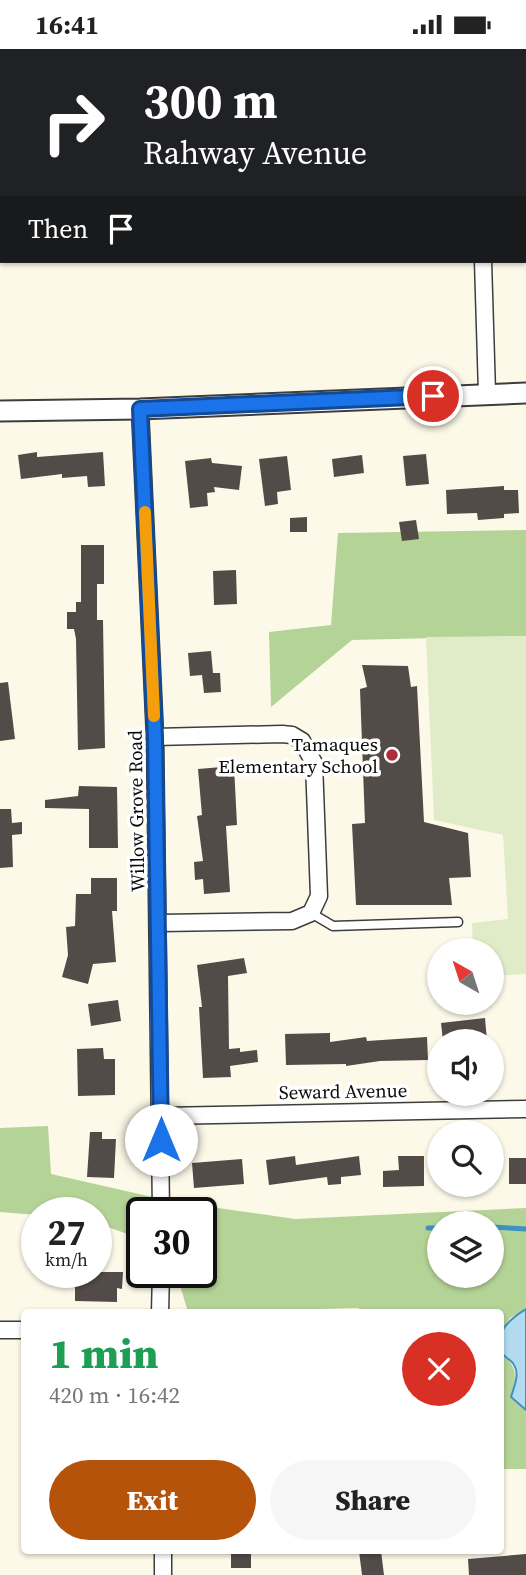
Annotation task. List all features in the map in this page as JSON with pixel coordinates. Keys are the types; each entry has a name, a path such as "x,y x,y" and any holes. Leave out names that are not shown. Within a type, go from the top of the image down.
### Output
{"street":[{"path":"483,263 487,393"},
{"path":"0,411 140,409 526,393"},
{"name":"Willow Grove Road","path":"140,409 155,737 160,923 161,1197"},
{"path":"155,737 292,734 302,741 314,763 319,896 311,913 292,921 160,923"},
{"name":"Seward Avenue","path":"161,1115 526,1109"},
{"path":"160,1309 161,1288"},
{"path":"0,1329 21,1330"},
{"path":"163,1554 163,1575"}],"lane":[{"path":"311,913 333,926 458,922"}],"green space":[{"path":"526,530 526,636 352,640 271,707 269,632 331,625 338,533"},
{"path":"526,636 526,974 504,975 504,938 473,938 472,923 508,919 503,835 434,820 426,637"},
{"path":"48,1126 51,1174 152,1197 126,1197 126,1233 112,1229 112,1197 21,1197 21,1214 0,1212 0,1128"},
{"path":"217,1208 295,1219 427,1213 427,1288 504,1288 504,1211 463,1211 526,1208 526,1309 510,1318 504,1329 504,1309 187,1309 181,1288 217,1288"},
{"path":"504,1352 514,1369 511,1397 526,1410 526,1469 504,1469"}],"water":[{"path":"526,1309 526,1410 511,1397 516,1381 516,1369 504,1355 504,1328"}],"building":[{"path":"37,452 37,457 103,452 105,486 88,487 87,476 62,478 62,474 21,479 18,455"},
{"path":"426,454 429,484 406,486 403,456"},
{"path":"362,455 364,473 334,477 332,459"},
{"path":"287,456 291,490 277,492 278,504 265,506 259,459"},
{"path":"211,458 212,463 242,466 239,490 214,487 215,492 207,493 208,506 190,508 185,461"},
{"path":"504,486 504,490 518,490 519,513 504,514 504,518 478,520 477,513 447,514 446,490"},
{"path":"307,517 307,532 290,532 290,518"},
{"path":"416,520 419,539 402,541 399,522"},
{"path":"81,545 104,545 104,584 97,584 97,620 103,620 105,748 78,750 76,639 74,629 67,629 67,612 76,612 76,602 81,602"},
{"path":"236,570 237,604 214,605 213,571"},
{"path":"211,651 213,673 220,673 221,692 204,693 202,675 190,676 188,653"},
{"name":"Tamaques Elementary School","path":"362,665 408,666 411,687 417,686 424,822 468,833 471,877 449,878 452,905 356,905 352,824 365,823 360,689 367,687"},
{"path":"8,682 15,739 0,741 0,683"},
{"path":"234,766 237,825 226,826 230,892 204,894 203,879 195,880 194,862 203,861 197,816 202,815 198,769"},
{"path":"79,786 117,787 118,848 89,848 89,809 45,808 45,800 78,796"},
{"path":"0,809 11,809 12,823 22,822 22,834 12,835 13,867 0,868"},
{"path":"91,878 117,878 117,911 112,911 116,962 93,964 88,984 62,977 68,955 66,927 75,926 76,894 91,894"},
{"path":"244,958 247,973 228,976 229,1049 240,1048 240,1052 257,1050 258,1062 230,1066 231,1077 203,1078 199,1007 202,1007 197,965"},
{"path":"118,1000 121,1021 91,1026 88,1004"},
{"path":"485,1018 486,1029 442,1029 441,1023"},
{"path":"330,1033 330,1042 366,1037 367,1041 427,1037 427,1060 380,1061 346,1066 286,1065 285,1034"},
{"path":"103,1048 104,1059 115,1059 115,1095 78,1096 77,1049"},
{"path":"90,1132 102,1132 102,1139 116,1139 114,1178 87,1177"},
{"path":"295,1156 296,1165 359,1156 361,1175 341,1177 341,1184 328,1185 327,1177 269,1185 266,1160"},
{"path":"398,1156 424,1156 424,1186 383,1187 383,1171 399,1170"},
{"path":"509,1158 526,1158 526,1184 509,1184"},
{"path":"242,1159 244,1184 194,1188 192,1163"},
{"path":"112,1272 123,1272 122,1289 117,1288 117,1302 75,1301 75,1288 112,1288"},
{"path":"231,1554 251,1554 251,1568 231,1568"},
{"path":"359,1554 381,1554 384,1575 362,1575"},
{"path":"526,1554 526,1575 469,1575 468,1559"}],"waterway":[{"path":"504,1228 526,1229"}],"slow traffic":[{"path":"145,512 154,716"}],"place":[{"name":"Tamaques Elementary School","path":"392,755"}],"route":[{"path":"161,1140 160,923 155,737 140,409 433,396"}]}
